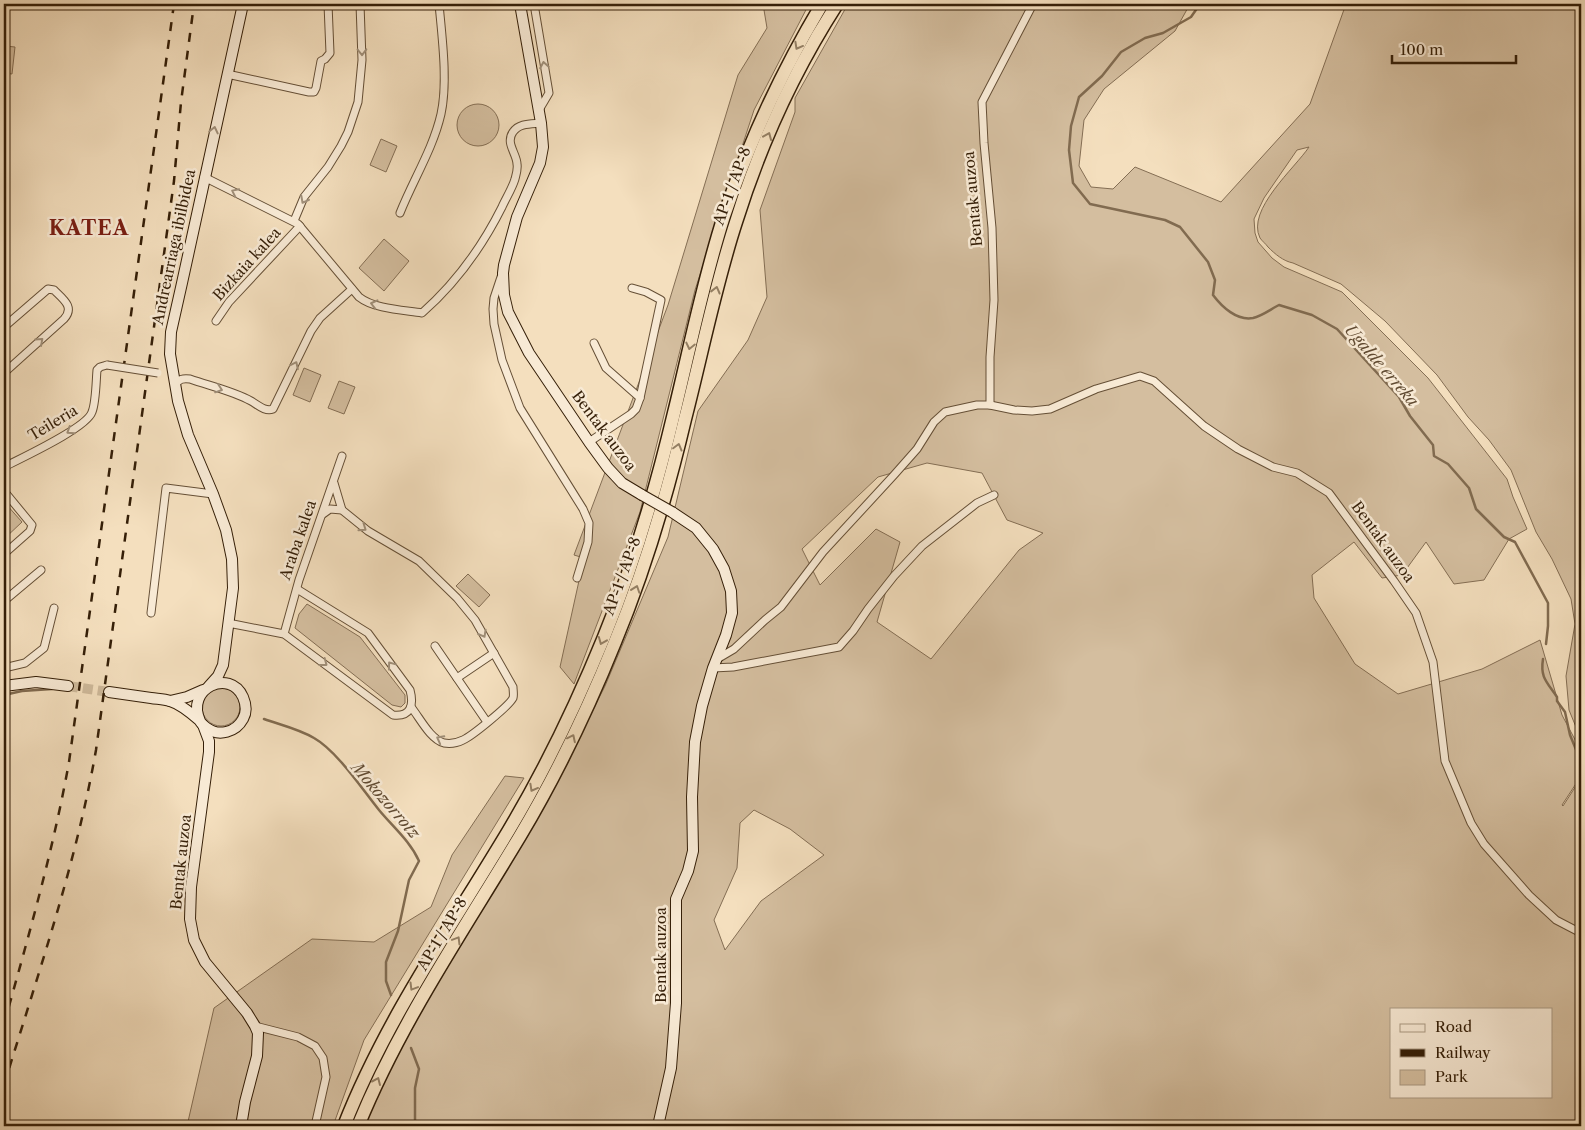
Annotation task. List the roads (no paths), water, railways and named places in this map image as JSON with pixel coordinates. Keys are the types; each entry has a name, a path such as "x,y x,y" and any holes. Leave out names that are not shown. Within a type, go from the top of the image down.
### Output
{"highway":[{"name":"AP-1 / AP-8","path":"344,1126 369,1068 397,1015 511,827 552,752 589,674 621,594 648,513 674,416 705,283 735,185 774,91 822,4"},
{"name":"AP-1 / AP-8","path":"358,1126 380,1074 394,1047 542,796 578,727 600,679 632,599 660,516 686,419 717,286 747,190 786,97 813,44 837,4"}],"street":[{"name":"Andrearriaga ibilbidea","path":"206,688 218,676 223,665 232,588 232,559 226,530 188,435 178,401 170,354 172,332 204,177 243,4"},
{"path":"227,74 314,92 321,61 330,53 328,4"},
{"name":"Bizkaia kalea","path":"216,321 229,302 297,224 304,197 328,167 348,132 357,106 362,60 360,4"},
{"path":"400,213 434,136 440,115 444,93 440,4"},
{"path":"204,177 297,224 365,302 422,313 455,280 491,228 514,182 518,165 510,141 513,132 524,125 541,123 520,4"},
{"path":"534,4 549,93 539,110"},
{"name":"Bentak auzoa","path":"990,405 990,357 994,300 992,228 982,102 1033,4"},
{"name":"Bentak auzoa","path":"541,123 543,147 540,163 517,217 494,298 494,324 502,360 520,408 584,509 589,523 588,542 577,578"},
{"name":"Bentak auzoa","path":"502,274 508,312 529,353 589,442 608,468 622,483 696,528 713,549 724,568 731,591 732,612 702,706 695,742 692,797 693,851 688,871 676,899 676,1003 671,1068 658,1126"},
{"path":"589,442 631,414 636,409 640,398 661,300 646,292 632,288"},
{"path":"4,327 48,289 54,290 69,308 69,314 4,373"},
{"path":"175,385 184,378 190,379 247,399 270,410 273,408 311,331 320,318 352,289"},
{"path":"594,343 606,368 627,384 640,398"},
{"name":"Teileria","path":"4,467 55,440 88,419 92,412 100,367 107,365 158,373 172,368"},
{"name":"Bentak auzoa","path":"715,664 781,607 823,552 917,448 939,416 945,412 963,407 990,405 1014,410 1050,409 1096,389 1140,376 1154,381 1204,426 1238,449 1272,467 1297,473 1329,493 1416,613 1433,662 1445,761 1471,824 1484,844 1529,895 1556,920 1581,933"},
{"name":"Araba kalea","path":"284,634 297,589 342,456"},
{"path":"334,483 342,510"},
{"path":"151,613 166,488 213,494"},
{"path":"4,554 30,532 32,525 5,495"},
{"path":"715,664 733,667 839,647 854,631 868,609 894,576 922,546 977,503 994,495"},
{"path":"323,514 330,509 338,508 368,531 419,561 472,614 512,687 512,698 508,705 462,741 452,744 444,743 435,738 411,707"},
{"path":"4,601 41,570"},
{"path":"228,623 284,634 393,715 401,716 408,712 413,700 410,690 368,633 297,589"},
{"path":"4,668 25,663 44,648 54,608"},
{"path":"435,646 487,722"},
{"path":"457,678 494,653"},
{"path":"208,758 216,743 227,732 239,725 246,712 244,699 228,677 223,665"},
{"path":"4,686 36,682 68,686"},
{"path":"170,701 187,697 206,688 223,683 236,688"},
{"path":"206,688 197,701 197,715 209,741 208,758"},
{"path":"109,692 170,701 186,710 212,731 227,732"},
{"name":"Bentak auzoa","path":"208,758 191,887 192,930 197,948 205,962 247,1012 256,1026"},
{"path":"241,1126 258,1049 256,1026"},
{"path":"256,1026 298,1037 315,1046 323,1058 326,1077 315,1126"}],"waterway":[{"name":"Ugalde erreka","path":"1200,4 1191,17 1163,33 1145,38 1121,52 1102,76 1079,97 1071,126 1069,150 1073,183 1090,204 1165,220 1180,227 1208,262 1215,280 1213,295 1230,312 1241,317 1253,318 1279,305 1312,315 1337,329 1399,397 1410,416 1433,445 1434,456 1448,464 1469,488 1476,509 1504,537 1515,542 1548,603 1546,644"},
{"name":"Ugalde erreka","path":"1543,659 1543,675 1565,712 1570,735 1581,757"},
{"name":"Mokozorrotz","path":"4,695 22,691 52,689"},
{"name":"Mokozorrotz","path":"264,719 308,735 323,744 349,771 406,841 419,861 409,880 398,931 386,962 386,981 391,995"},
{"name":"Mokozorrotz","path":"411,1048 419,1069 415,1088 415,1126"}],"tunnel":[{"path":"68,686 109,692"}],"railway":[{"path":"4,1024 48,861 69,762 174,4"},
{"path":"4,1085 67,877 88,793 96,750 174,181 181,102 194,4"}],"district":[{"name":"KATEA","path":"89,228"}]}
